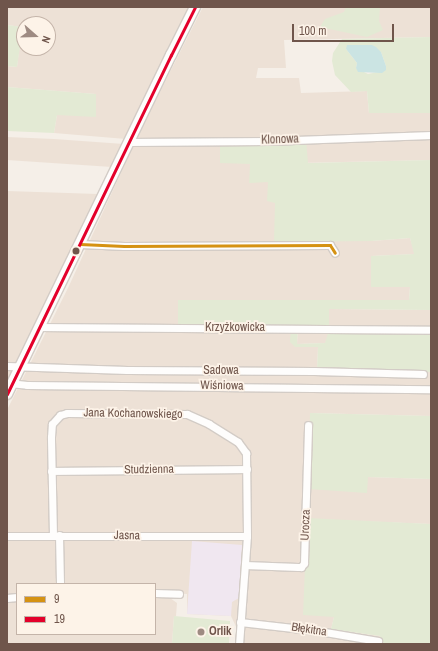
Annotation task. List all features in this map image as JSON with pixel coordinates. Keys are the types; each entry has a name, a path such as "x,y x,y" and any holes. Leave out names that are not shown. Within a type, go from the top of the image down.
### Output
{"street":[{"path":"7,394 10,383 20,368 195,7"},
{"name":"Klonowa","path":"129,142 268,141 431,136"},
{"path":"80,244 124,246 330,245 335,253"},
{"name":"Krzyżkowicka","path":"39,327 431,330"},
{"name":"Sadowa","path":"7,366 20,368 423,374"},
{"name":"Wiśniowa","path":"10,383 431,389"},
{"name":"Jana Kochanowskiego","path":"60,583 51,471 52,424 60,415 67,413 187,414 209,424 238,442 246,453 247,536 239,644"},
{"name":"Urocza","path":"244,565 301,567 304,563 308,425"},
{"name":"Studzienna","path":"51,471 247,469"},
{"name":"Jasna","path":"7,536 247,536"},
{"path":"156,593 179,594"},
{"name":"Błękitna","path":"240,622 319,631 378,641"}],"shaded area":[{"path":"7,7 193,7 126,139 54,133 57,115 96,94 7,87 7,66 17,67 18,56 56,56 56,16 16,16 16,26 7,25"},
{"path":"203,7 431,7 431,37 284,40 286,68 258,68 256,78 299,78 301,93 367,91 369,113 431,113 431,160 250,164 268,182 275,202 371,241 410,238 415,254 371,256 371,286 410,287 409,300 179,300 291,326 295,347 318,347 317,369 431,372 431,416 310,413 367,493 367,477 431,479 431,524 308,519 334,617 331,629 380,636 380,644 239,644 239,633 231,616 187,614 187,594 163,593 177,603 176,616 174,616 172,644 7,644 7,410 68,288 142,127"},
{"path":"7,137 124,144 112,167 7,160"},
{"path":"7,191 98,194 7,384"},
{"path":"329,309 431,310 431,330 325,343 297,344 298,326"},
{"path":"192,541 242,545 239,598 232,602 231,616 187,614"}],"green space":[{"path":"346,7 380,7 379,21 383,30 367,37 320,27 325,19 344,12"},
{"path":"7,25 16,26 16,56 19,56 17,67 7,66"},
{"path":"431,37 431,113 369,113 367,91 351,92 335,75 332,61 333,53 342,39","holes":["355,45 364,45 381,52 386,66 378,72 368,74 356,68 357,63 346,49"]},
{"path":"7,87 96,94 96,117 57,115 54,133 7,131"},
{"path":"306,139 308,163 431,160 431,310 329,309 329,326 298,326 297,344 325,343 329,330 431,330 431,372 317,369 318,347 295,347 290,342 291,327 178,326 178,300 409,300 410,287 371,287 371,256 414,254 410,238 371,241 274,242 275,203 267,201 268,182 249,183 250,164 220,163 220,141"},
{"path":"310,413 431,416 431,479 368,477 367,493 308,489"},
{"path":"307,518 431,524 431,644 380,644 380,636 331,629 334,617 303,615"},
{"name":"Orlik","path":"174,616 230,621 229,644 172,644"}],"water":[{"path":"347,45 372,45 376,47 381,52 386,70 382,73 358,72 356,68 357,63 346,49"}],"transit line":[{"name":"19","path":"7,394 195,7"},
{"name":"9","path":"80,244 124,246 330,245 335,253"}],"place":[{"name":"Orlik","path":"201,632"}]}
